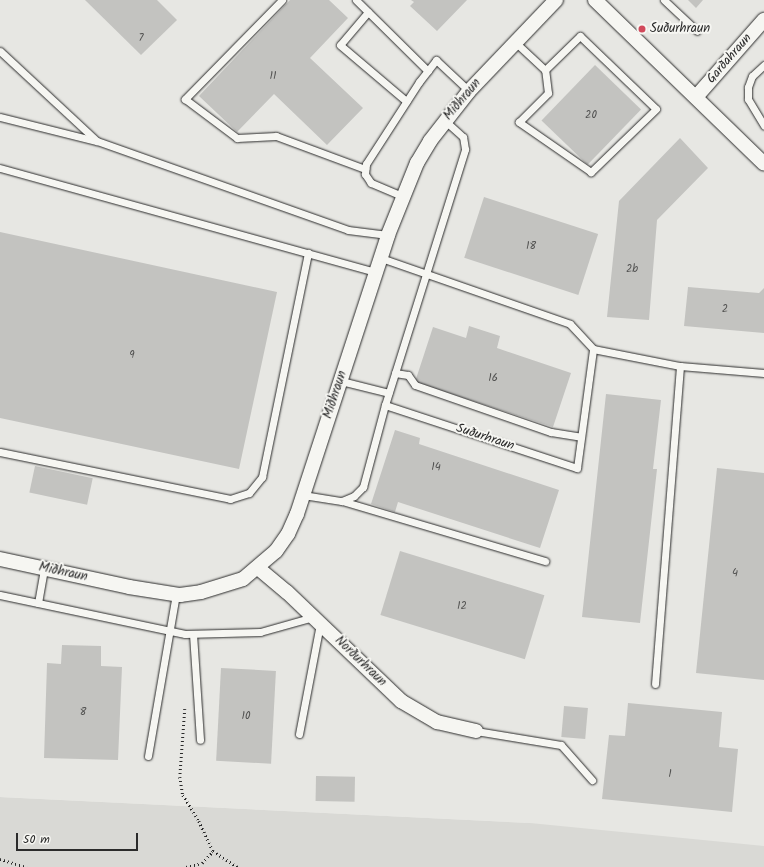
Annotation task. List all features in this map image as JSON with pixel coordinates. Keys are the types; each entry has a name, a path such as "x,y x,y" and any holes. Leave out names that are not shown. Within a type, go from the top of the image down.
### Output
{"street":[{"name":"Miðhraun","path":"0,559 130,587 176,594 201,592 224,587 243,579 258,568 276,551 288,534 303,495 388,235 402,196 417,163 445,121 469,91 556,0"},
{"path":"595,0 764,164"},
{"name":"Garðahraun","path":"696,97 764,20"},
{"name":"Norðurhraun","path":"258,568 317,621 401,701 437,722 476,731"}],"lane":[{"path":"282,0 186,98 237,138 276,136 365,169 371,183 402,196"},
{"path":"356,0 428,70"},
{"path":"664,0 697,31"},
{"path":"368,12 340,45 406,102"},
{"path":"516,42 545,70 548,93 519,122 591,172 656,109 580,36 545,70"},
{"path":"0,51 96,141"},
{"path":"365,169 406,102 436,60 469,91"},
{"path":"764,65 752,76 748,87 748,99 764,126"},
{"path":"0,117 96,141 348,230 388,235"},
{"path":"342,501 354,496 363,487 385,405 465,149 462,137 445,121"},
{"path":"0,168 308,253 426,273 570,324 593,349 680,366 764,373"},
{"path":"0,452 230,499 249,493 262,477 308,253"},
{"name":"Suðurhraun","path":"385,405 577,468 593,349"},
{"path":"654,684 680,366"},
{"path":"395,373 408,375 415,385 543,430 581,438"},
{"path":"341,381 389,393"},
{"path":"303,495 342,501 545,561"},
{"path":"38,603 44,568"},
{"path":"148,756 176,594"},
{"path":"0,595 170,632 193,634 260,632 317,621 298,734"},
{"path":"193,634 200,740"},
{"path":"476,731 562,745 592,780"}],"path":[{"path":"186,867 202,863 213,851 238,867"},
{"path":"0,859 27,867"}],"shaded area":[{"path":"0,0 764,0 764,867 550,841 530,823 0,797"},
{"path":"0,797 530,823 764,846 764,867 0,867"}],"building":[{"path":"85,0 157,0 177,20 141,55"},
{"path":"290,0 329,0 348,18 310,58 363,108 327,145 274,94 237,132 199,96"},
{"path":"411,0 467,0 437,31 410,6 414,2"},
{"path":"688,0 703,0 696,8"},
{"path":"595,65 641,109 588,165 542,120"},
{"path":"680,138 708,168 657,220 649,320 607,317 619,201"},
{"path":"484,197 598,234 578,295 464,258"},
{"path":"0,232 277,292 239,469 0,418"},
{"path":"688,287 759,293 764,288 764,333 684,326"},
{"path":"469,326 500,336 497,348 571,373 553,427 415,382 433,327 466,338"},
{"path":"606,394 661,400 653,469 657,469 640,623 582,617"},
{"path":"395,430 420,438 419,444 559,490 540,548 398,502 395,512 371,504"},
{"path":"35,466 93,478 87,505 29,492"},
{"path":"717,468 764,473 764,680 696,673"},
{"path":"400,551 544,595 525,659 380,615"},
{"path":"62,645 101,646 101,666 122,667 118,760 44,758 47,663 61,664"},
{"path":"221,668 276,671 271,764 216,761"},
{"path":"628,703 722,712 719,747 738,749 732,812 602,799 609,735 625,736"},
{"path":"564,706 588,708 585,739 561,737"},
{"path":"316,776 355,777 355,802 316,801"}],"place":[{"name":"Suðurhraun","path":"642,29"}]}
